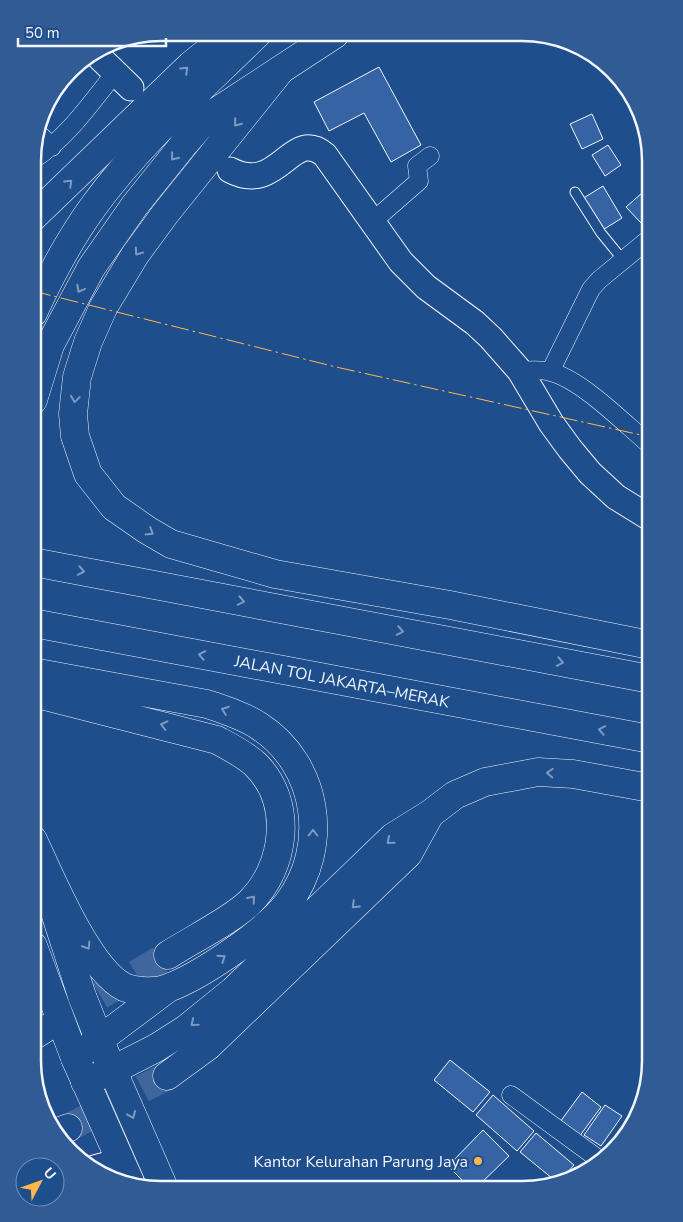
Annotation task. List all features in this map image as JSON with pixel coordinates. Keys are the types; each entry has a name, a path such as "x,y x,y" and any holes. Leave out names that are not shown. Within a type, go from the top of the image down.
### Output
{"main road":[{"path":"41,210 191,65 220,42"},
{"path":"41,298 70,242 93,207 119,174 178,110 249,42"},
{"path":"41,374 50,345 90,268 135,205 199,127 216,112 242,94 324,42"},
{"path":"279,72 165,214 135,255 102,308 88,342 78,377 73,414 75,436 88,474 114,507 170,544 275,574 450,605 641,643"},
{"path":"41,564 641,677"},
{"path":"450,605 641,662"},
{"name":"JALAN TOL JAKARTA–MERAK","path":"41,625 641,737"},
{"path":"41,673 207,704 260,726 279,743 296,763 307,787 313,813 314,839 310,862 288,904 240,945 192,977 167,989 99,1039 80,1070"},
{"path":"41,695 217,740 236,750 255,764 268,780 277,799 281,822 275,863 265,882 249,903 168,955"},
{"path":"80,1070 113,1070 156,1048 192,1024 233,990 392,838 430,814 455,795 486,782 538,772 573,774 641,786"},
{"path":"168,1076 208,1046 408,854 430,814"},
{"path":"41,857 80,936 104,972 124,986 136,991 167,989"},
{"path":"41,867 74,975 99,1039 161,1181"},
{"path":"41,967 80,1070 125,1172"}],"street":[{"path":"41,154 52,147 76,122 123,80 100,58"},
{"path":"44,139 52,147"},
{"path":"230,170 239,175 258,176 267,173 307,147 314,148 325,155 402,262 426,287 475,323 491,338 520,371 551,423 590,473 616,497 642,513"},
{"path":"372,222 419,181 417,166 430,156"},
{"path":"550,372 591,289 642,245"},
{"path":"520,371 550,372 578,385 642,437"},
{"path":"511,1095 595,1156"},
{"path":"112,1170 125,1172"}],"lane":[{"path":"575,192 601,233 623,260"}],"building":[{"path":"379,67 421,145 391,162 364,113 329,131 314,102"},
{"path":"592,114 603,139 582,149 570,124"},
{"path":"608,145 621,165 605,176 592,155"},
{"path":"603,186 622,218 601,231 582,199"},
{"path":"642,193 642,222 641,223 626,207"},
{"path":"450,1060 490,1092 473,1112 434,1080"},
{"path":"582,1092 601,1107 579,1137 560,1122"},
{"path":"493,1095 534,1131 517,1151 476,1115"},
{"path":"605,1105 622,1116 601,1146 584,1135"},
{"name":"Kantor Kelurahan Parung Jaya","path":"483,1130 509,1156 483,1181 463,1181 448,1166"},
{"path":"536,1133 574,1165 569,1170 550,1177 520,1152"}],"tunnel":[{"path":"64,1017 168,955"},
{"path":"68,1128 167,1076"}],"power":[{"path":"41,293 336,367 642,435"}],"place":[{"name":"Kantor Kelurahan Parung Jaya","path":"478,1161"}]}
